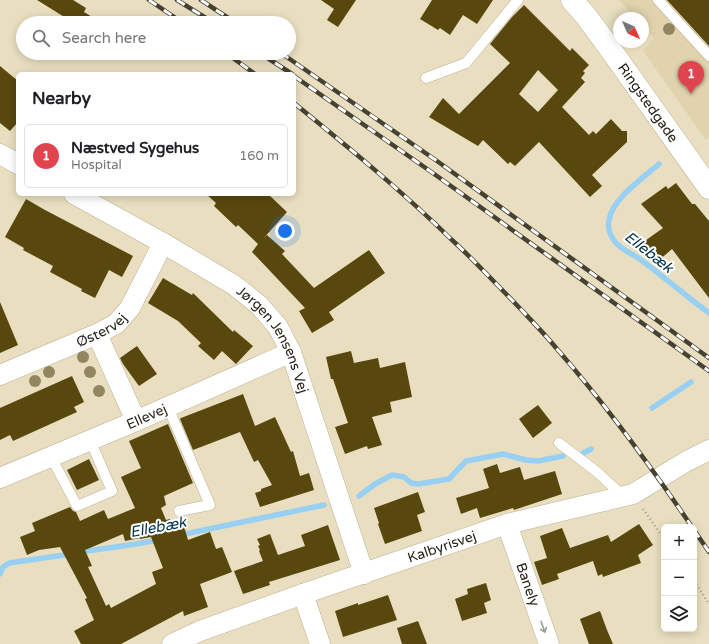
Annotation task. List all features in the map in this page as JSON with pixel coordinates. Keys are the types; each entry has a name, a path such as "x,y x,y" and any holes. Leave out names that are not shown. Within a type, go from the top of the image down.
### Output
{"street":[{"name":"Ringstedgade","path":"572,0 606,43 709,188"},
{"path":"0,154 16,163"},
{"name":"Jørgen Jensens Vej","path":"78,196 163,243 234,285 259,305 278,328 292,352 364,574"},
{"name":"Østervej","path":"0,375 97,334 116,324 130,308 163,243"},
{"path":"97,334 136,421"},
{"name":"Ellevej","path":"0,478 136,421 292,352"},
{"name":"Kalbyrisvej","path":"172,644 200,631 303,594 507,524 628,495 709,450"},
{"name":"Banely","path":"507,524 549,644"},
{"path":"303,594 320,644"}],"lane":[{"path":"426,78 466,63 518,0"},
{"path":"658,0 709,56"},
{"path":"168,407 210,505 179,511"},
{"path":"51,457 77,506 112,491 90,440"},
{"path":"559,443 628,495"}],"path":[{"path":"628,495 661,535"},
{"path":"697,586 709,604"}],"shaded area":[{"path":"619,0 709,0 709,137 706,140 643,51 646,48 649,48 649,44 654,38 649,33 649,12 630,12"}],"building":[{"path":"37,0 73,0 86,8 84,12 91,16 63,16"},
{"path":"321,0 356,0 338,27 327,20 334,9"},
{"path":"432,0 493,0 477,24 463,15 450,35 440,28 438,30 420,19"},
{"path":"667,0 709,0 709,46"},
{"path":"524,5 570,51 572,48 589,65 583,71 585,73 581,78 585,82 562,107 589,135 593,131 596,134 611,119 622,131 627,131 627,142 592,175 602,186 590,197 539,142 515,166 510,162 508,164 483,140 478,146 429,117 443,98 459,114 510,63 490,44","holes":["538,70 558,90 538,112 519,94"]},
{"path":"0,66 16,79 16,124 10,131 0,123"},
{"path":"676,183 692,204 695,204 709,221 709,298 672,249 657,262 642,243 663,228 641,204 666,186 668,189"},
{"path":"208,196 270,196 287,212 263,239 267,235 285,251 282,254 314,288 369,250 385,273 329,312 334,320 312,333 299,311 305,308 252,252 258,244 238,225 236,227 214,206 216,203"},
{"path":"26,199 133,256 122,277 109,270 95,298 81,291 82,289 50,272 53,266 23,250 24,248 5,237"},
{"path":"163,278 192,295 193,293 233,332 234,330 253,346 236,364 222,351 214,360 198,346 201,343 178,321 148,303"},
{"path":"0,302 18,345 0,353"},
{"path":"137,346 157,374 139,386 120,358"},
{"path":"351,351 354,363 378,358 380,368 405,362 412,397 390,402 392,412 372,417 382,445 368,449 367,446 345,454 335,427 348,423 333,379 331,379 326,357"},
{"path":"72,376 84,402 74,407 77,412 13,441 10,435 0,440 0,408"},
{"path":"243,394 255,426 275,417 291,452 293,451 300,476 309,473 314,490 260,507 255,493 272,485 258,460 254,462 240,432 193,450 180,419"},
{"path":"538,405 552,423 533,438 519,419"},
{"path":"168,424 193,483 164,496 166,505 161,508 166,520 170,519 171,526 183,523 188,540 210,532 216,549 222,547 232,572 200,584 208,607 184,616 183,611 121,644 81,644 74,631 94,620 85,599 87,598 60,547 39,550 27,555 20,537 35,531 32,523 70,507 76,512 80,521 104,510 108,519 135,508 121,477 141,468 129,441","holes":["123,534 125,541 151,537 163,568 152,572 156,584 111,608 109,604 106,606 88,567 92,566 85,550"]},
{"path":"89,459 99,480 77,490 67,470"},
{"path":"497,464 500,473 520,467 524,480 555,471 562,494 514,510 513,508 480,518 477,508 461,514 456,498 489,488 483,469"},
{"path":"418,492 425,512 417,515 422,531 385,544 374,508"},
{"path":"639,524 653,545 638,555 641,563 603,577 602,574 598,576 593,561 557,574 559,579 542,585 534,562 547,558 540,536 562,528 570,548 608,535 611,542"},
{"path":"328,525 340,560 269,582 270,585 243,594 234,571 263,561 258,546 260,545 257,539 270,534 278,555 305,546 301,535"},
{"path":"486,583 491,600 484,603 487,613 462,621 455,599 468,594 467,589"},
{"path":"388,595 397,620 343,637 335,611"},
{"path":"600,611 613,644 589,644 580,619"},
{"path":"418,621 427,644 402,644 397,628"}],"waterway":[{"name":"Ellebæk","path":"659,164 629,189 616,204 611,212 608,226 612,238 624,250 641,260 709,313"},
{"name":"Ellebæk","path":"652,408 691,382"},
{"name":"Ellebæk","path":"582,454 591,449"},
{"name":"Ellebæk","path":"359,496 375,484 392,475 404,477 411,483 418,484 449,479 466,461 503,454 526,460 538,461 563,456"},
{"name":"Ellebæk","path":"180,535 324,505"},
{"name":"Ellebæk","path":"80,552 158,540"},
{"name":"Ellebæk","path":"0,574 3,567 9,563 71,554"}],"railway":[{"path":"149,0 173,16"},
{"path":"177,0 203,16"},
{"path":"201,0 225,16"},
{"path":"236,60 252,72"},
{"path":"271,60 289,72"},
{"path":"291,60 437,161 709,358"},
{"path":"296,77 430,171 709,371"},
{"path":"296,105 414,204 535,324 575,370 610,414 644,458 690,524"},
{"path":"697,534 709,552"}],"place":[{"name":"Næstved Sygehus","path":"691,94"}]}
